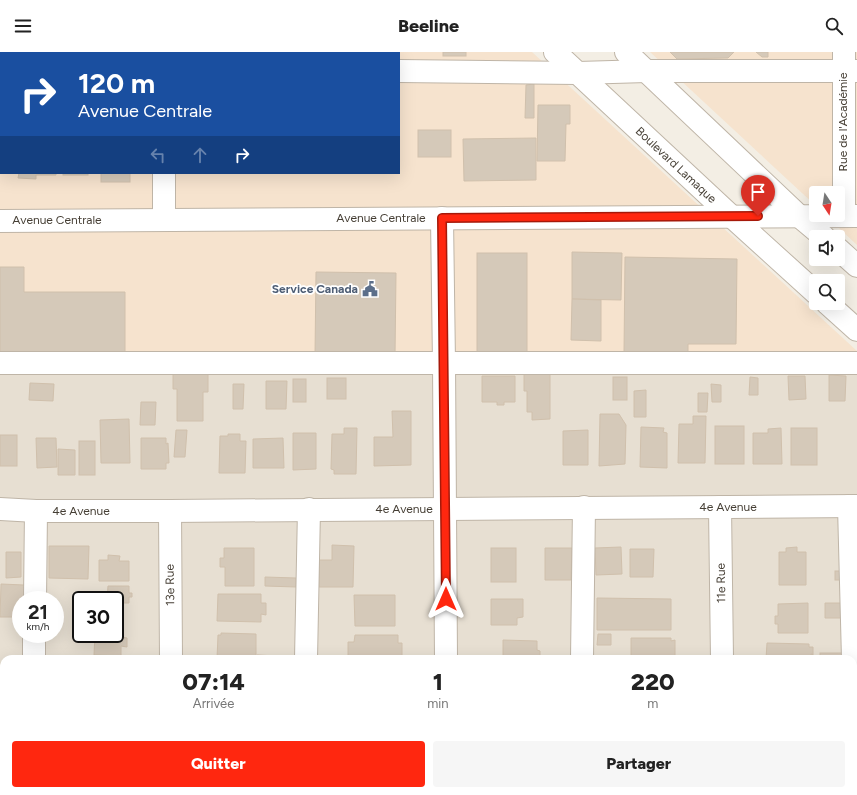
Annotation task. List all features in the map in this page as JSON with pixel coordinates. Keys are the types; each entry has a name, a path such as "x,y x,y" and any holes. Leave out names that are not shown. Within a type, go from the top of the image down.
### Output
{"street":[{"name":"Boulevard Lamaque","path":"555,52 809,287"},
{"path":"626,52 816,230"},
{"path":"400,71 578,73 848,64"},
{"name":"Rue de l'Académie","path":"848,64 850,216"},
{"path":"164,174 164,220"},
{"name":"Avenue Centrale","path":"0,221 850,216"},
{"path":"442,218 446,655"},
{"path":"845,255 857,266"},
{"path":"835,310 857,330"},
{"path":"0,362 857,363"},
{"path":"853,506 853,655"},
{"name":"4e Avenue","path":"0,510 170,511 853,506"},
{"path":"582,655 584,507"},
{"name":"11e Rue","path":"720,507 722,655"},
{"path":"306,655 309,509"},
{"path":"35,591 36,511"},
{"name":"13e Rue","path":"170,511 171,655"},
{"path":"34,643 34,655"}],"shaded area":[{"path":"400,52 532,52 809,307 809,310 812,310 857,351 857,365 0,369 0,174 400,174"},
{"path":"650,52 857,52 857,245 845,234 845,230 841,230 832,222 845,222 845,186 809,186 809,200"},
{"path":"857,365 857,655 0,655 0,369"}],"building":[{"path":"443,52 466,52 466,56 443,56"},
{"path":"670,52 734,52 728,58 677,59"},
{"path":"756,52 768,52 768,57 762,57"},
{"path":"534,84 534,118 525,118 526,85"},
{"path":"538,105 570,105 570,124 566,124 565,161 537,161"},
{"path":"418,130 451,130 451,157 418,157"},
{"path":"536,138 536,180 464,181 463,139"},
{"path":"19,174 56,174 36,175 36,179 18,178"},
{"path":"63,174 88,174 88,175"},
{"path":"101,174 130,174 130,182 101,182"},
{"path":"572,252 622,253 621,300 572,299"},
{"path":"477,253 527,253 527,353 477,353"},
{"path":"625,257 737,259 736,344 688,344 688,354 624,353"},
{"path":"0,267 24,267 24,292 125,292 125,353 0,352"},
{"path":"316,272 396,273 395,356 315,355"},
{"path":"572,299 601,300 601,341 571,340"},
{"path":"173,374 208,374 208,392 203,392 203,421 177,421 177,389 173,389"},
{"path":"524,374 550,374 550,419 532,420 532,412 527,412 527,391 524,391"},
{"path":"829,375 846,376 845,401 829,401"},
{"path":"482,376 515,376 515,402 504,402 504,405 497,405 497,402 482,402"},
{"path":"788,376 805,376 806,399 789,400"},
{"path":"613,377 627,377 627,400 613,400"},
{"path":"750,377 758,378 758,395 749,395"},
{"path":"327,378 346,378 346,399 327,399"},
{"path":"293,379 306,379 306,402 293,402"},
{"path":"266,381 287,381 286,409 266,409"},
{"path":"30,383 54,384 53,401 29,400"},
{"path":"233,384 244,384 243,409 233,409"},
{"path":"711,384 721,385 721,402 712,402"},
{"path":"646,390 646,417 634,417 634,391"},
{"path":"698,393 708,393 707,412 698,412"},
{"path":"141,402 156,402 155,425 140,425"},
{"path":"392,411 411,411 411,465 374,466 374,437 393,437"},
{"path":"600,414 619,414 626,425 625,464 599,466"},
{"path":"693,416 706,416 705,463 678,463 679,424 693,424"},
{"path":"129,419 130,463 101,463 100,420"},
{"path":"715,426 744,426 744,464 715,464"},
{"path":"641,427 664,428 663,432 667,433 667,468 640,467"},
{"path":"344,428 357,428 356,474 334,474 334,470 331,469 332,434 344,434"},
{"path":"781,428 782,464 753,464 753,433 768,433 768,429"},
{"path":"791,428 817,428 817,465 791,465"},
{"path":"176,430 187,430 185,457 174,457"},
{"path":"588,430 588,465 563,465 563,431"},
{"path":"293,433 316,433 316,469 293,470"},
{"path":"228,434 240,434 240,441 246,441 245,473 219,473 220,436 228,436"},
{"path":"0,435 17,435 17,466 0,466"},
{"path":"36,438 56,438 57,467 37,468"},
{"path":"141,438 166,438 166,444 168,443 169,463 166,463 166,469 141,469"},
{"path":"283,438 284,468 253,468 253,439"},
{"path":"79,441 95,441 95,475 79,475"},
{"path":"58,449 75,450 75,475 58,475"},
{"path":"332,545 354,546 353,587 319,587 319,560 332,560"},
{"path":"49,546 89,546 88,579 49,578"},
{"path":"621,547 622,574 596,575 595,548"},
{"path":"797,547 797,552 806,552 806,585 779,585 779,552 786,552 786,548"},
{"path":"224,548 254,548 254,586 225,586 225,567 220,567 220,558 224,558"},
{"path":"491,548 516,548 516,582 491,582"},
{"path":"545,548 572,548 571,580 545,580"},
{"path":"630,549 654,549 653,577 630,577"},
{"path":"6,552 21,552 21,577 6,578"},
{"path":"108,555 120,556 119,561 129,561 129,581 99,581 99,560 108,560"},
{"path":"835,571 848,571 848,580 835,580"},
{"path":"265,577 296,578 296,587 265,586"},
{"path":"1,584 24,585 24,591 12,591 12,617 0,617"},
{"path":"108,586 129,586 129,593 132,593 132,597 129,597 129,603 124,603 124,591 108,591"},
{"path":"218,594 261,594 261,603 266,603 266,615 261,614 261,622 217,621"},
{"path":"354,595 395,595 395,626 355,626"},
{"path":"597,598 671,599 671,630 597,630"},
{"path":"491,599 523,599 523,617 517,618 517,625 491,625"},
{"path":"808,603 808,633 778,633 778,624 775,624 775,616 778,616 778,604"},
{"path":"825,603 845,603 846,618 825,618"},
{"path":"221,633 256,634 256,655 217,655 218,635 221,635"},
{"path":"598,634 611,634 611,645 597,645"},
{"path":"355,635 398,635 398,643 402,643 402,655 348,655 348,642 354,642"},
{"path":"124,638 127,638 127,647 121,646 121,655 94,655 95,643 124,643"},
{"path":"631,638 671,638 671,641 675,640 675,655 631,655"},
{"path":"503,640 537,641 537,650 540,651 540,655 503,655"},
{"path":"767,643 809,644 809,647 813,647 813,655 766,655"},
{"path":"820,653 846,653 846,655 820,655"}],"place":[{"name":"Service Canada","path":"370,289"}],"route":[{"path":"446,599 442,218 758,216"}]}
